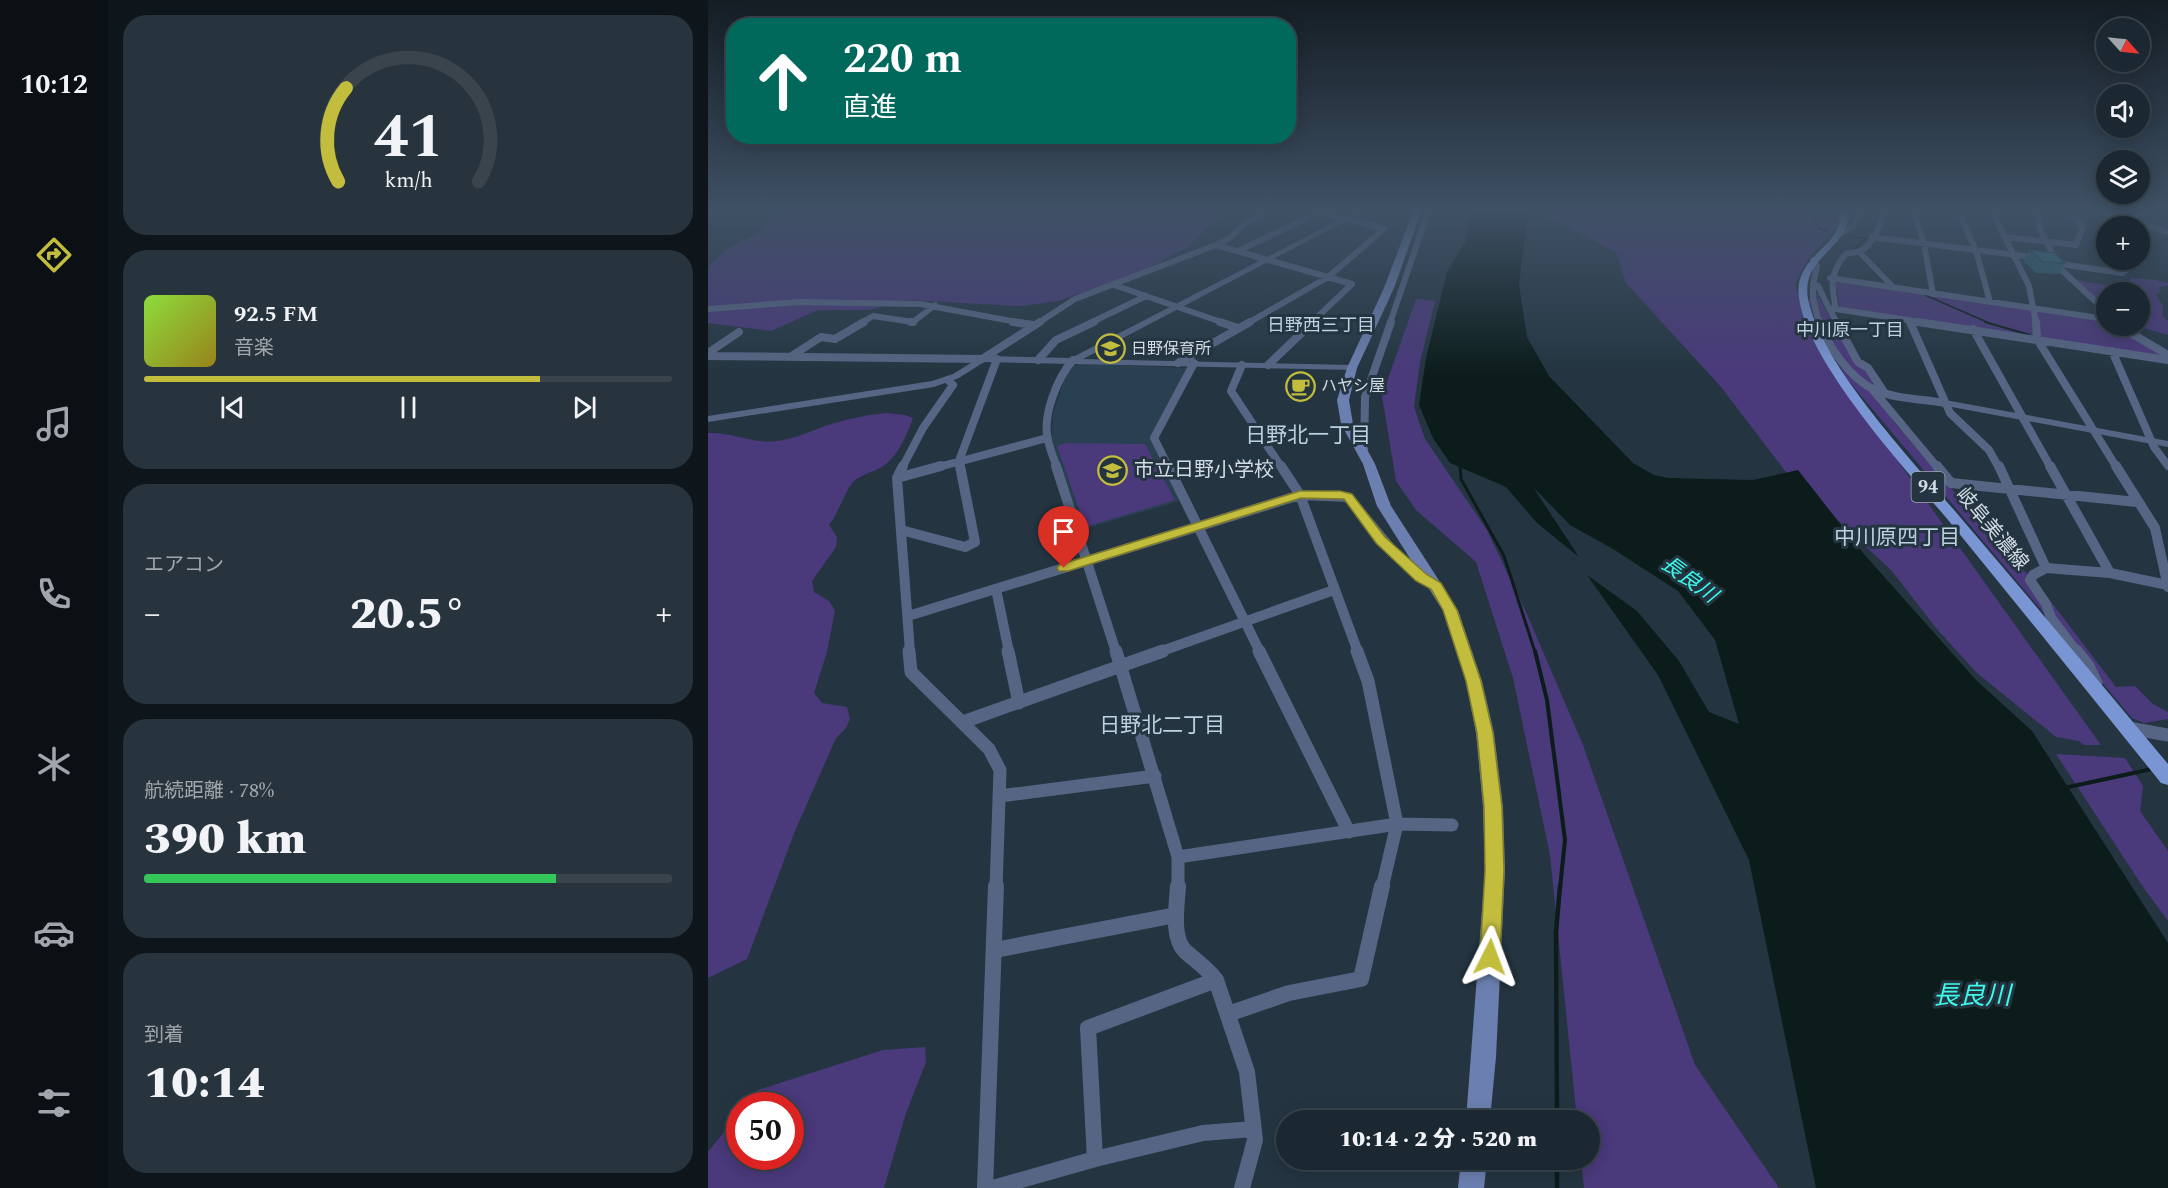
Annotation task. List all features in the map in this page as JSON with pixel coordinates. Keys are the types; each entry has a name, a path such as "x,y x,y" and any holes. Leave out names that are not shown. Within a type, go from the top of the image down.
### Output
{"main road":[{"path":"1398,264 1352,368 1343,400 1347,424 1369,464 1384,506 1450,610 1474,681 1485,733 1493,807 1494,894 1479,1110"},
{"name":"岐阜美濃線","path":"1811,264 1803,280 1806,310 1842,378 1879,428 2167,776"},
{"path":"1471,1188 1473,1170"}],"street":[{"path":"708,419 948,380 1075,299 1166,264"},
{"path":"1242,1188 1255,1140 1247,1072 1216,980 1208,968 1183,949 1177,936 1178,857 1155,776 1047,438 1048,422 1058,382 1063,369 1073,360 1259,264"},
{"path":"1268,366 1352,284 1284,264"},
{"path":"1178,363 1328,277 1343,264"},
{"path":"1364,456 1365,397 1410,264"},
{"path":"1816,264 1813,307 1821,329 1839,357 1873,390 1951,483 2137,502"},
{"path":"1833,308 1830,278 1836,264"},
{"path":"1870,264 1894,288"},
{"path":"1928,264 1934,294"},
{"path":"1980,264 1990,302"},
{"path":"2019,264 2024,273 2034,308 2037,339 2155,528 2168,583 2110,573 2046,568 2033,575 2030,580 2046,604 2051,618 2088,666 2103,697"},
{"path":"2056,264 2096,302"},
{"path":"2064,264 2096,269"},
{"path":"2102,270 2122,273 2126,270"},
{"path":"1830,278 2096,317"},
{"path":"1813,284 1818,286 1833,308 1858,362 1868,368 1884,392"},
{"path":"1114,285 1239,328"},
{"path":"1038,360 1056,340 1146,296"},
{"path":"708,309 799,302 935,305 979,316 1033,325"},
{"path":"794,355 821,338 835,339 873,316 914,322 935,305"},
{"path":"1833,308 2112,351 2168,357"},
{"path":"1909,320 1945,403 1955,420 1989,448 2046,568"},
{"path":"1973,329 2110,573"},
{"path":"708,355 739,332"},
{"path":"2135,336 2168,357"},
{"path":"2112,351 2151,441 2168,466"},
{"path":"708,355 1073,360 1352,368"},
{"path":"901,530 965,547 975,542 959,461 997,359"},
{"path":"1194,363 1154,438 1349,832"},
{"path":"1228,1014 1289,993 1361,979 1397,824 1368,681 1300,495 1230,391 1242,365"},
{"path":"948,380 953,385 923,428 897,478 912,672 989,749 1000,770 985,1188"},
{"path":"1873,390 2168,444"},
{"path":"897,478 1047,438"},
{"path":"908,616 1300,495 1348,497 1380,540 1421,577 1436,586"},
{"path":"2155,528 2168,530"},
{"path":"996,589 1019,703"},
{"path":"963,722 1334,590"},
{"path":"2135,736 2168,735"},
{"path":"1000,796 1155,776"},
{"path":"1178,857 1397,824 1452,825"},
{"path":"994,950 1176,915"},
{"path":"1095,1159 1088,1028 1216,980"},
{"path":"993,1188 1095,1159 1203,1133 1253,1129"}],"shaded area":[{"path":"711,264 1156,264 1138,274 1058,301 1020,306 907,300 869,310 818,310 771,331 708,323 708,267"},
{"path":"1620,264 1805,264 1795,284 1807,324 1832,374 1892,453 2101,745 2084,745 2079,741 2056,737 1977,673 1936,628 1892,571 1786,472 1721,387 1626,283"},
{"path":"2131,278 2168,283 2168,286 2159,287 2160,292 2156,295 2163,306 2163,316 2168,321 2168,335 2150,330 2150,282 2129,282"},
{"path":"2077,280 2096,284 2096,300"},
{"path":"1835,282 2096,319 2096,336 2131,336 2167,358 1840,308"},
{"path":"1816,292 1851,355 1877,385 1893,421 2013,560 2036,582 2116,687 2135,686 2153,704 2168,712 2168,719 2144,723 2132,718 1847,379 1818,327 1808,301"},
{"path":"1416,299 1435,301 1420,362 1414,407 1425,439 1487,530 1526,612 1583,745 1695,1065 1779,1188 1584,1188 1582,1170 1600,1170 1600,1110 1576,1110 1550,855 1513,678 1476,562 1416,510 1396,481 1382,396"},
{"name":"市立日野小学校","path":"1079,364 1188,368 1150,439 1180,501 1080,530 1051,440 1053,415 1065,376"},
{"path":"886,413 913,418 901,446 892,458 880,468 851,484 829,525 837,537 836,547 812,581 814,592 829,601 835,610 827,652 814,693 822,703 847,707 850,719 846,728 836,738 795,831 747,959 708,978 708,433 726,434 759,441 777,441 846,420"},
{"path":"1066,443 1145,444 1175,500 1085,527 1057,446"},
{"path":"2056,754 2125,758 2143,786 2140,811 2168,851 2168,921 2141,884"},
{"path":"925,1047 926,1062 906,1113 884,1188 708,1188 708,1152 726,1129 726,1170 804,1170 804,1092 756,1092 758,1090 883,1050"}],"water":[{"name":"長良川","path":"1452,264 1521,264 1519,285 1527,337 1549,376 1633,463 1654,475 1668,478 1753,480 1798,470 1863,553 1976,680 2032,731 2168,943 2168,1188 1816,1188 1749,860 1658,675 1587,575 1637,611 1679,661 1709,712 1739,724 1715,640 1678,591 1613,549 1570,525 1533,487 1579,557 1537,523 1506,487 1450,463 1433,438 1419,405 1426,358 1447,272"}],"waterway":[{"path":"1867,264 1886,284"},
{"path":"1925,295 1989,323"},
{"path":"1985,322 2030,335"},
{"path":"1460,466 1461,479 1504,556 1535,652"},
{"path":"1535,651 1547,700 1565,840 1560,888"},
{"path":"2064,788 2152,769"},
{"path":"1557,1110 1556,932 1560,886"},
{"path":"1557,1170 1557,1188"}],"place":[{"name":"日野保育所","path":"1110,349"},
{"name":"ハヤシ屋","path":"1300,386"},
{"name":"市立日野小学校","path":"1113,470"}],"district":[{"name":"日野西三丁目","path":"1321,325"},
{"name":"中川原一丁目","path":"1850,330"},
{"name":"日野北一丁目","path":"1308,436"},
{"name":"中川原四丁目","path":"1897,538"},
{"name":"日野北二丁目","path":"1162,726"}],"route":[{"path":"1064,568 1300,495 1328,494 1348,497 1380,540 1421,577 1436,586 1450,610 1474,681 1485,733 1493,807 1495,870 1490,957"}]}
